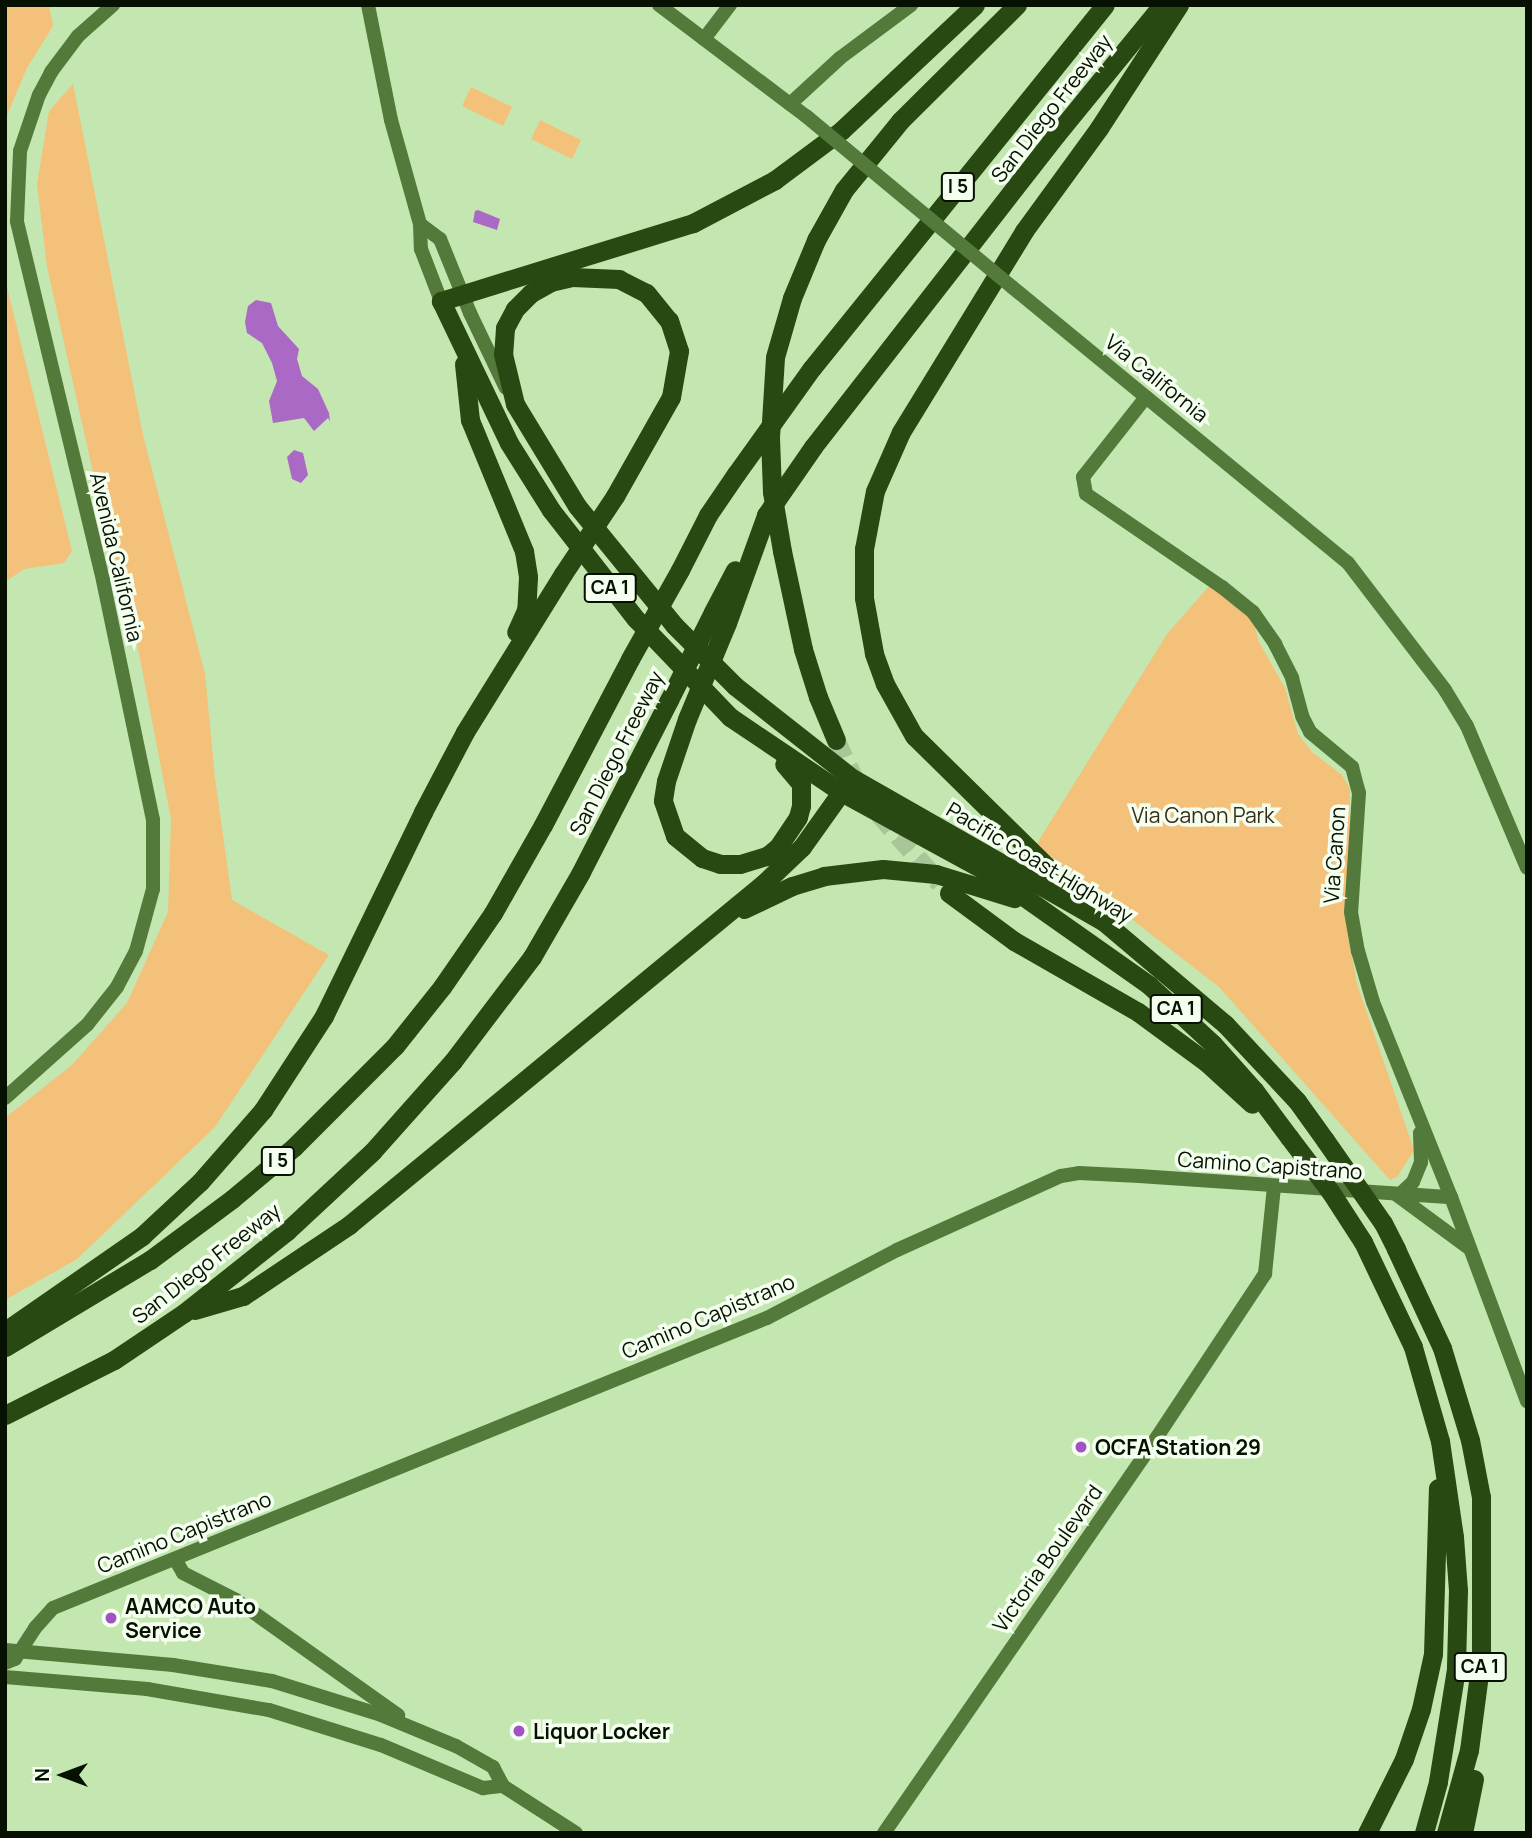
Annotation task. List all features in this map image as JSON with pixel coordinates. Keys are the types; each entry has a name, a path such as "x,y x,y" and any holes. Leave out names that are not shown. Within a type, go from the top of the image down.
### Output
{"highway":[{"path":"440,301 693,223 775,180 842,130 975,5"},
{"path":"836,740 818,697 803,649 772,492 770,437 775,357 792,298 816,240 844,190 900,121 1017,5"},
{"name":"San Diego Freeway","path":"5,1347 150,1260 232,1199 294,1147 387,1055 442,987 493,913 543,825 708,515 736,474 812,368 1105,5"},
{"name":"San Diego Freeway","path":"5,1415 114,1360 184,1313 287,1231 372,1152 453,1061 532,957 581,872 668,700 720,618 747,547 766,515 813,447 1056,135 1162,5"},
{"path":"1103,921 914,736 885,684 874,653 864,598 864,549 875,491 901,432 1024,231 1099,128 1179,5"},
{"path":"5,1331 142,1236 200,1182 263,1110 324,1016 422,812 492,686 615,496 671,397 679,364 679,351 669,321 646,293 620,279 594,276 551,282 531,293 515,309 505,328 503,341 515,404"},
{"name":"Pacific Coast Highway","path":"440,301 509,443 559,521 636,619 730,718 993,875 1102,950 1171,1004 1213,1044 1254,1090 1330,1191 1363,1242 1413,1347 1440,1441 1458,1590 1456,1668 1438,1782 1424,1833"},
{"path":"463,352 470,421 524,551 528,577 526,610 492,686"},
{"name":"Pacific Coast Highway","path":"515,404 577,506 674,625 735,686 846,785 1103,921 1224,1024 1297,1101 1383,1223 1442,1348 1470,1440 1481,1497 1481,1659 1469,1750 1446,1833"},
{"path":"730,718 795,774 802,796 798,817 772,853 731,865 711,862 695,854 675,836 667,820 664,791 720,618 743,579 766,515"},
{"path":"184,1313 243,1296 349,1225 724,918 802,847 846,785"},
{"path":"724,918 803,883 853,871 883,869 936,874 1039,907"},
{"path":"949,893 1014,941 1138,1012 1206,1062 1289,1138"},
{"path":"1367,1833 1404,1759 1421,1709 1433,1654 1440,1441"},
{"path":"1463,1833 1486,1724 1492,1657 1489,1573 1481,1497"}],"main road":[{"name":"Avenida California","path":"5,1098 87,1025 117,987 136,951 153,889 153,820 103,580 17,221 20,151 39,95 51,72 78,36 113,5"},
{"path":"369,5 391,120 420,224 421,249 440,301"},
{"name":"Via California","path":"659,5 806,116 1348,563 1456,708 1527,868"},
{"path":"704,39 730,5"},
{"path":"790,104 840,58 911,5"},
{"name":"Pacific Coast Highway","path":"420,224 440,239 462,293 515,404"},
{"name":"Via Canon","path":"1146,397 1083,477 1086,494 1222,587 1253,612 1275,644 1292,678 1302,716 1310,732 1352,767 1359,793 1351,912 1373,1002 1451,1197 1527,1401"},
{"path":"1420,1125 1422,1162 1413,1182 1398,1195 1470,1249"},
{"name":"Camino Capistrano","path":"5,1663 15,1659 35,1628 53,1608 767,1318 897,1250 1061,1176 1079,1173 1117,1175 1274,1188 1451,1197"},
{"name":"Victoria Boulevard","path":"884,1833 1157,1437 1265,1274 1274,1188"},
{"path":"175,1559 183,1573 236,1600 415,1728"},
{"path":"5,1650 217,1671 272,1681 388,1717 493,1767 503,1786 576,1833"},
{"path":"5,1677 148,1689 269,1710 381,1745 483,1787 503,1786"}],"green space":[{"path":"5,5 49,5 53,26 27,68 5,120"},
{"path":"73,84 143,435 205,674 215,778 232,900 329,955 215,1127 77,1259 5,1300 5,1118 72,1065 127,1003 168,912 171,819 134,628 93,472 47,267 37,184 49,111"},
{"path":"471,87 512,107 503,126 462,106"},
{"path":"540,120 581,140 572,159 531,139"},
{"path":"5,279 72,551 64,563 24,569 5,582"},
{"name":"Via Canon Park","path":"1211,584 1252,616 1259,642 1285,688 1298,734 1312,752 1342,775 1350,789 1348,936 1357,984 1414,1150 1397,1177 1390,1180 1219,987 1036,845 1167,634"}],"shaded area":[{"path":"475,211 500,219 497,230 473,222"},
{"path":"256,300 271,303 278,326 299,349 297,359 302,376 318,389 329,413 330,421 328,418 314,431 304,418 273,423 269,401 277,381 262,343 247,333 245,322 248,306"},
{"path":"294,450 303,453 308,475 301,483 292,479 287,457"}],"tunnel":[{"path":"836,740 857,784"},
{"path":"879,814 940,883"}],"place":[{"name":"OCFA Station 29","path":"1081,1447"},
{"name":"AAMCO Auto Service","path":"111,1618"},
{"name":"Liquor Locker","path":"519,1731"}]}
